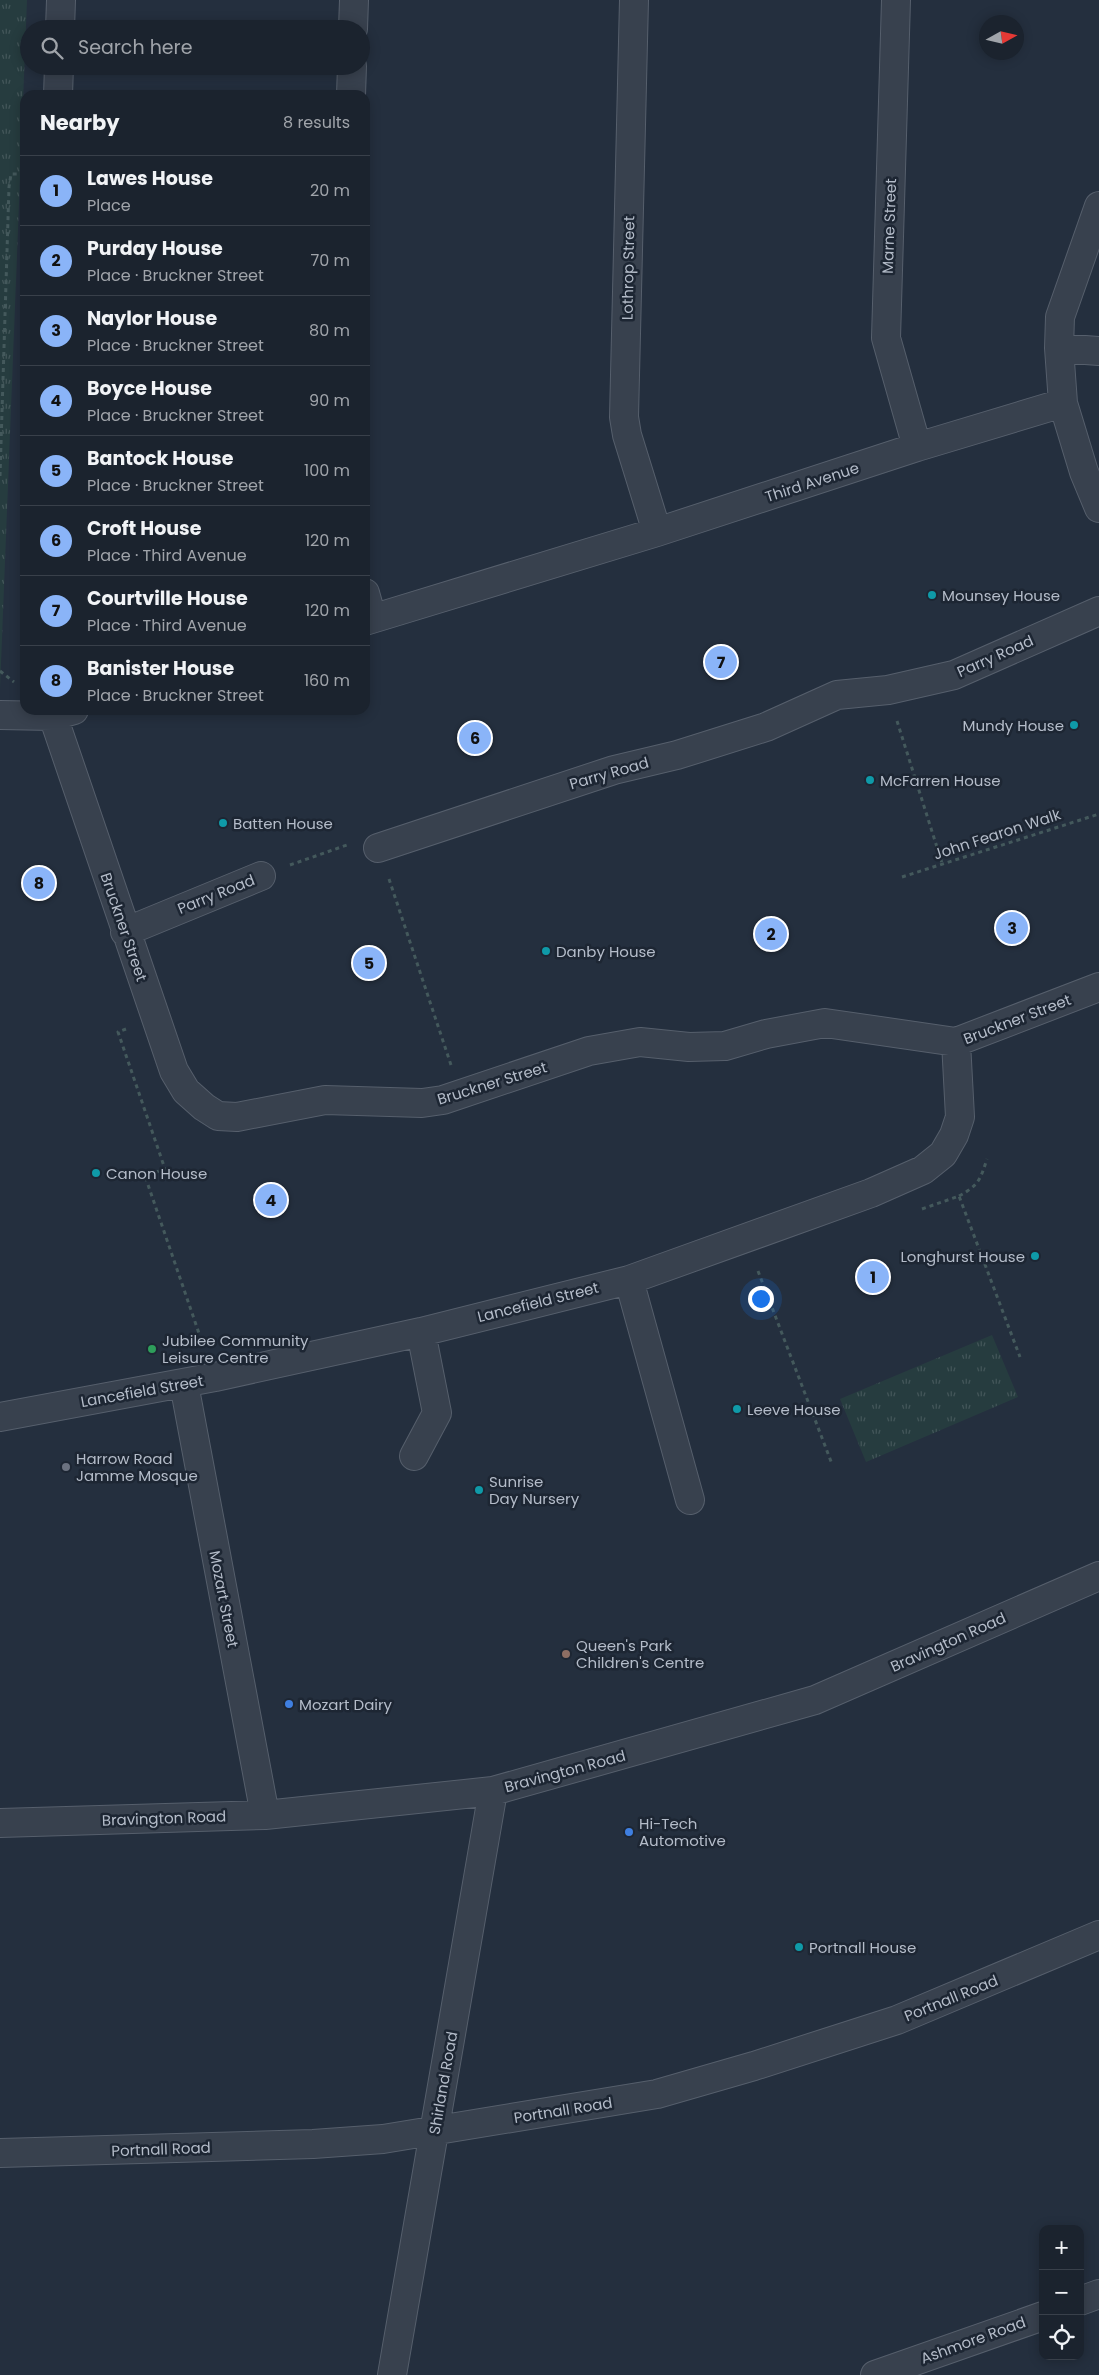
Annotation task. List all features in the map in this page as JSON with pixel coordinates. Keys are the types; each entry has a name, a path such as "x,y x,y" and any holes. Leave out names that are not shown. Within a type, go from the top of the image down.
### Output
{"street":[{"path":"60,20 61,0"},
{"path":"353,20 354,0"},
{"name":"Lothrop Street","path":"634,0 624,418 627,435 657,532"},
{"name":"Marne Street","path":"896,0 886,338 917,447"},
{"path":"58,90 59,75"},
{"path":"351,90 352,75"},
{"path":"1099,206 1060,317 1059,348 1064,403 1084,472 1099,508"},
{"path":"1059,348 1099,351"},
{"name":"Third Avenue","path":"370,610 657,532 917,447 1064,403"},
{"name":"Parry Road","path":"378,848 614,770 677,755 766,727 837,695 888,690 954,675 1099,611"},
{"path":"0,715 20,714"},
{"name":"Bruckner Street","path":"50,715 154,1019 174,1071 186,1091 204,1107 218,1116 237,1117 325,1100 422,1103 442,1100 589,1051 640,1042 690,1047 725,1046 766,1034 825,1023 956,1042 1099,987"},
{"name":"Parry Road","path":"125,932 261,876"},
{"name":"Lancefield Street","path":"0,1417 214,1378 420,1332 629,1280 862,1196 924,1170 943,1154 954,1135 960,1117 956,1042"},
{"path":"629,1280 690,1500"},
{"path":"414,1456 437,1414 420,1332"},
{"name":"Mozart Street","path":"184,1384 265,1815"},
{"name":"Bravington Road","path":"0,1823 265,1815 494,1791 816,1700 1099,1576"},
{"name":"Shirland Road","path":"392,2375 494,1791"},
{"name":"Portnall Road","path":"0,2153 313,2144 383,2139 657,2094 745,2069 897,2020 1099,1935"},
{"path":"1084,2300 1099,2294"},
{"name":"Ashmore Road","path":"876,2375 1039,2317"}],"path":[{"path":"0,476 9,187 11,174 20,174"},
{"path":"888,690 942,864"},
{"name":"John Fearon Walk","path":"902,877 1099,814"},
{"name":"Parry Road","path":"261,876 367,837 378,848"},
{"path":"378,848 461,1094"},
{"path":"154,1019 118,1032 165,1169 145,1176 214,1378"},
{"path":"919,1210 959,1196 974,1187 980,1180 987,1158"},
{"path":"959,1196 1020,1357"},
{"path":"758,1271 832,1464"}],"green space":[{"path":"0,0 27,0 26,20 20,20 20,75 24,75 23,90 20,90 20,179 0,689"},
{"path":"992,1335 1018,1397 866,1462 840,1399"}],"place":[{"name":"Mounsey House","path":"932,595"},
{"name":"Courtville House","path":"721,662"},
{"name":"Mundy House","path":"1074,725"},
{"name":"Croft House","path":"475,738"},
{"name":"McFarren House","path":"870,780"},
{"name":"Batten House","path":"223,823"},
{"name":"Banister House","path":"39,883"},
{"name":"Naylor House","path":"1012,928"},
{"name":"Purday House","path":"771,934"},
{"name":"Danby House","path":"546,951"},
{"name":"Bantock House","path":"369,963"},
{"name":"Canon House","path":"96,1173"},
{"name":"Boyce House","path":"271,1200"},
{"name":"Longhurst House","path":"1035,1256"},
{"name":"Lawes House","path":"873,1277"},
{"name":"Jubilee Community Leisure Centre","path":"152,1349"},
{"name":"Leeve House","path":"737,1409"},
{"name":"Harrow Road Jamme Mosque","path":"66,1467"},
{"name":"Sunrise Day Nursery","path":"479,1490"},
{"name":"Queen's Park Children's Centre","path":"566,1654"},
{"name":"Mozart Dairy","path":"289,1704"},
{"name":"Hi-Tech Automotive","path":"629,1832"},
{"name":"Portnall House","path":"799,1947"}]}
